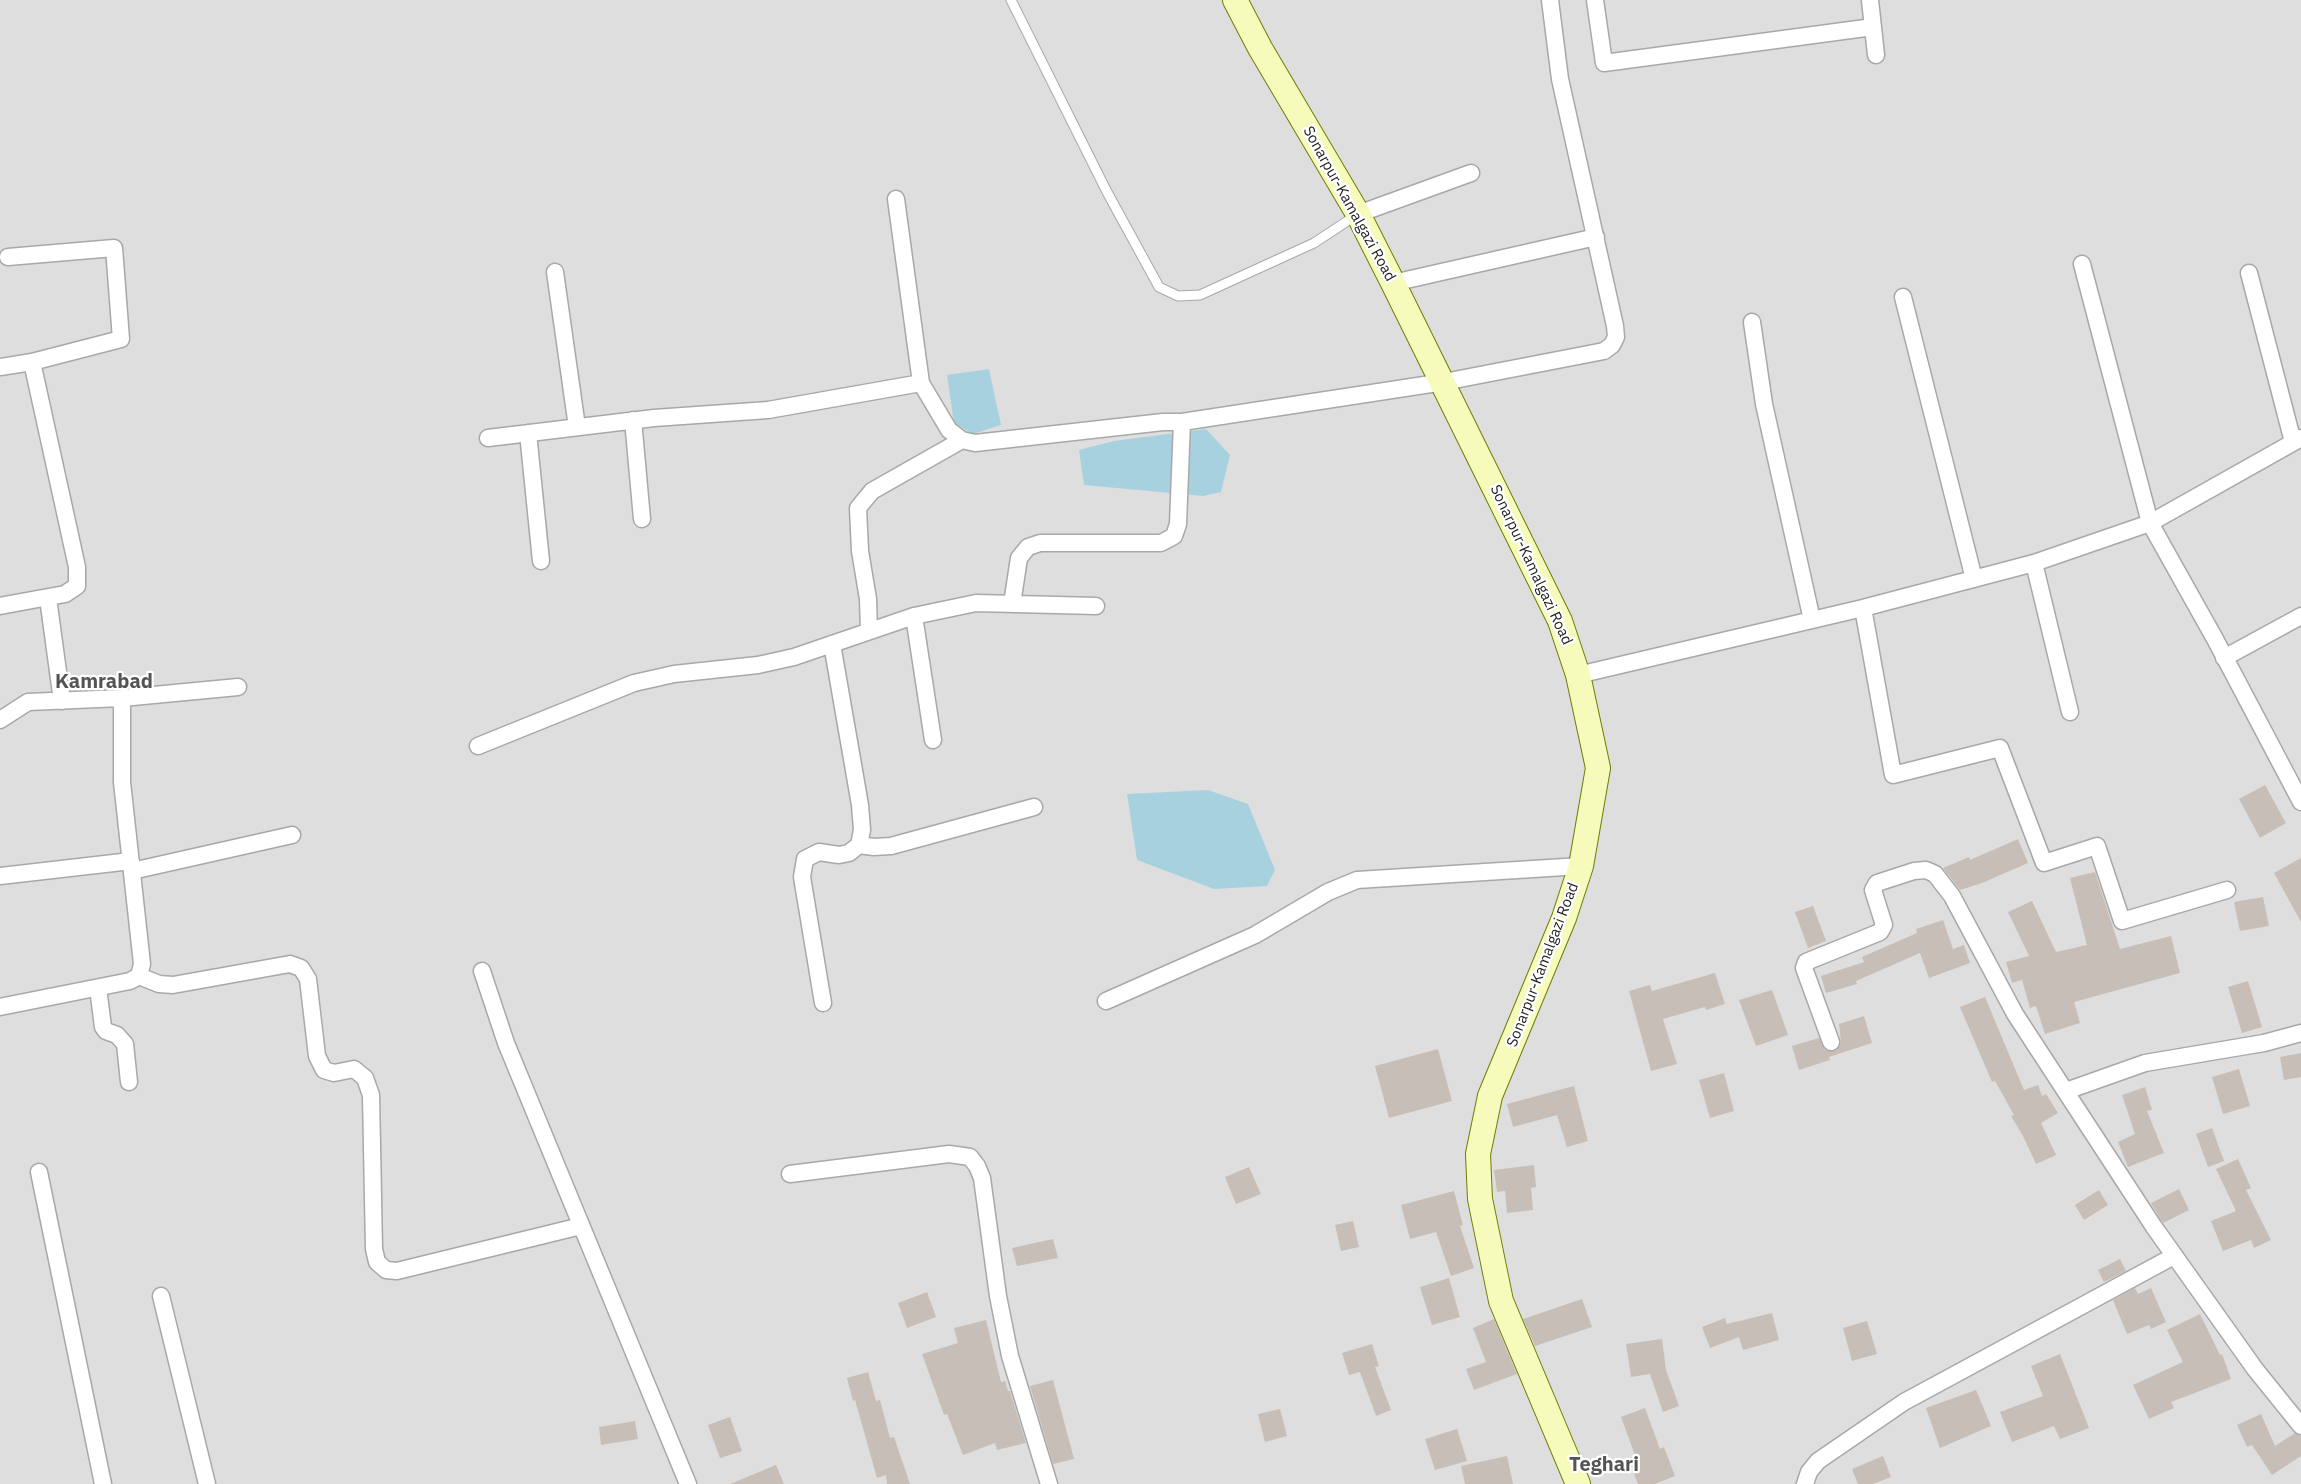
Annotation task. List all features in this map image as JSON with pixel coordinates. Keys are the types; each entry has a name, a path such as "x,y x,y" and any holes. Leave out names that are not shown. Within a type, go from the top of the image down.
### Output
{"main road":[{"name":"Sonarpur-Kamalgazi Road","path":"1235,0 1260,48 1358,214 1444,382 1560,621 1578,675 1598,768 1581,866 1564,918 1490,1096 1478,1154 1480,1199 1501,1301 1578,1484"}],"street":[{"path":"896,200 921,383 949,430 962,440 975,443 1163,422 1182,422 1444,382 1604,351 1612,345 1616,336 1615,326 1560,80 1550,0"},
{"path":"1595,0 1604,63 1873,27"},
{"path":"1870,0 1876,55"},
{"path":"1358,214 1471,173"},
{"path":"1393,283 1596,237"},
{"path":"0,367 32,362 121,339 114,248 8,257"},
{"path":"2082,264 2150,523 2301,802"},
{"path":"555,272 577,427"},
{"path":"1578,675 1863,608 2034,563 2150,523 2297,440 2249,273"},
{"path":"1902,297 1974,579"},
{"path":"1752,322 1764,404 1812,620"},
{"path":"0,606 65,594 76,586 77,567 32,362"},
{"path":"488,438 633,420 768,410 921,383"},
{"path":"633,420 642,520"},
{"path":"1012,604 1019,558 1028,547 1040,543 1161,543 1174,536 1178,524 1182,422"},
{"path":"528,433 541,561"},
{"path":"870,631 868,599 860,552 858,508 872,491 962,440"},
{"path":"2034,563 2070,712"},
{"path":"48,598 62,701"},
{"path":"478,746 634,683 674,674 758,665 794,657 914,616 976,603 1096,606"},
{"path":"1863,608 1893,775 2000,748 2044,863 2097,846 2122,921 2227,890"},
{"path":"914,616 933,740"},
{"path":"2224,658 2301,616"},
{"path":"823,1002 802,877 805,859 819,852 839,855 850,853 859,844 862,830 860,805 832,644"},
{"path":"0,720 28,702 122,698 238,687"},
{"path":"0,1007 130,981 139,976 142,964 122,782 122,698"},
{"path":"859,844 874,847 891,846 1034,807"},
{"path":"0,876 132,866 292,835"},
{"path":"1106,1001 1255,935 1328,892 1357,880 1581,866"},
{"path":"1831,1042 1804,968 1806,962 1880,932 1884,925 1873,890 1877,883 1914,871 1926,870 1935,874 1952,896 2015,1014 2174,1256 2255,1369 2301,1426"},
{"path":"139,976 159,984 173,985 290,964 301,968 308,979 317,1056 324,1070 334,1073 354,1069 365,1078 371,1095 374,1250 377,1262 386,1270 397,1271 581,1226"},
{"path":"482,971 506,1043 688,1484"},
{"path":"98,988 103,1026 106,1031 117,1036 125,1044 129,1082"},
{"path":"2066,1091 2145,1064 2264,1043 2301,1033"},
{"path":"790,1174 949,1154 970,1157 977,1166 982,1178 998,1296 1010,1356 1049,1484"},
{"path":"39,1172 103,1484"},
{"path":"1805,1484 1808,1472 1818,1461 1904,1402 2174,1256"},
{"path":"161,1296 207,1484"}],"lane":[{"path":"1011,0 1107,192 1160,287 1178,296 1200,295 1314,243 1358,214"}],"shaded area":[{"path":"0,0 2301,0 2301,1484 0,1484"}],"water":[{"path":"989,369 1001,425 973,434 954,423 947,375"},
{"path":"1206,429 1230,455 1221,492 1203,496 1084,485 1079,450 1114,441"},
{"path":"1208,790 1248,804 1275,870 1267,886 1214,889 1137,860 1127,794"}],"building":[{"path":"2265,785 2286,823 2260,838 2239,799"},
{"path":"2018,839 2028,863 1982,883 1960,890 1943,868 1969,857 1970,860"},
{"path":"2301,858 2301,922 2274,873"},
{"path":"2095,872 2120,949 2171,936 2180,973 2074,1002 2080,1023 2045,1034 2036,1006 2030,1008 2022,980 2012,983 2006,962 2029,956 2008,912 2032,901 2056,952 2087,945 2070,878"},
{"path":"2263,897 2269,926 2240,931 2234,902"},
{"path":"1813,906 1826,941 1808,948 1795,912"},
{"path":"1943,920 1953,949 1964,945 1970,963 1929,978 1920,953 1856,981 1857,984 1826,993 1821,976 1864,962 1862,957 1917,933 1916,929"},
{"path":"1715,973 1725,1004 1706,1010 1705,1007 1663,1019 1677,1064 1651,1071 1629,991 1650,985 1652,991"},
{"path":"2248,981 2262,1027 2242,1033 2228,987"},
{"path":"1772,990 1788,1035 1756,1046 1739,1000"},
{"path":"1985,997 2024,1090 2038,1085 2042,1096 2046,1094 2058,1113 2041,1123 2056,1155 2036,1164 2011,1116 2014,1115 1995,1081 1992,1082 1960,1007"},
{"path":"1864,1016 1872,1043 1829,1057 1830,1060 1799,1070 1792,1046 1819,1038 1825,1050 1835,1051 1841,1043 1839,1024"},
{"path":"1438,1049 1452,1101 1389,1118 1375,1066"},
{"path":"2301,1053 2301,1077 2284,1080 2280,1057"},
{"path":"2239,1069 2250,1106 2223,1114 2212,1077"},
{"path":"1724,1073 1734,1111 1710,1118 1699,1080"},
{"path":"1574,1086 1588,1141 1567,1147 1557,1115 1513,1127 1507,1104"},
{"path":"2145,1087 2152,1110 2147,1111 2164,1153 2128,1167 2118,1142 2135,1134 2122,1095"},
{"path":"2212,1128 2224,1161 2208,1167 2196,1134"},
{"path":"2238,1159 2251,1188 2246,1190 2271,1240 2254,1248 2251,1240 2223,1251 2211,1221 2236,1211 2216,1169"},
{"path":"1534,1165 1536,1187 1531,1188 1533,1210 1507,1213 1505,1191 1497,1192 1494,1170"},
{"path":"1249,1167 1261,1194 1236,1204 1225,1177"},
{"path":"2179,1189 2189,1210 2163,1223 2151,1203"},
{"path":"2099,1190 2108,1205 2084,1220 2075,1205"},
{"path":"1454,1191 1463,1225 1460,1226 1474,1268 1451,1276 1436,1232 1410,1239 1401,1205"},
{"path":"1353,1221 1359,1247 1341,1251 1335,1225"},
{"path":"1053,1239 1058,1258 1017,1266 1012,1248"},
{"path":"2120,1259 2126,1271 2104,1282 2098,1270"},
{"path":"1449,1278 1460,1317 1432,1325 1420,1287"},
{"path":"2135,1288 2138,1294 2151,1288 2166,1322 2151,1329 2149,1325 2127,1334 2113,1300"},
{"path":"927,1292 936,1317 907,1328 898,1303"},
{"path":"1582,1299 1592,1327 1535,1346 1523,1319"},
{"path":"1772,1313 1779,1340 1743,1350 1739,1337 1710,1348 1702,1327 1725,1318 1727,1324"},
{"path":"2200,1314 2220,1355 2222,1354 2231,1379 2171,1402 2174,1408 2149,1419 2133,1385 2183,1362 2167,1330"},
{"path":"1494,1319 1517,1374 1474,1390 1466,1369 1486,1362 1473,1328"},
{"path":"986,1320 1001,1382 1005,1381 1008,1391 1010,1391 1026,1443 997,1450 995,1443 963,1455 947,1414 944,1415 922,1354 958,1343 954,1328"},
{"path":"1867,1321 1877,1354 1852,1361 1843,1328"},
{"path":"1662,1339 1666,1370 1679,1406 1663,1412 1650,1374 1631,1377 1626,1344"},
{"path":"1372,1344 1379,1366 1375,1367 1391,1410 1376,1416 1360,1372 1349,1375 1342,1353"},
{"path":"2060,1354 2089,1428 2060,1439 2054,1426 2012,1442 2000,1412 2043,1396 2031,1366"},
{"path":"868,1372 876,1401 880,1400 890,1438 894,1437 910,1484 887,1484 886,1475 877,1478 847,1378"},
{"path":"1053,1380 1074,1459 1053,1464 1030,1386"},
{"path":"1976,1390 1991,1426 1940,1448 1926,1408"},
{"path":"1645,1408 1660,1449 1664,1447 1675,1476 1655,1484 1638,1484 1629,1461 1636,1458 1621,1417"},
{"path":"1280,1409 1287,1436 1265,1442 1258,1414"},
{"path":"2261,1414 2275,1446 2295,1433 2301,1436 2301,1456 2272,1475 2252,1445 2247,1447 2237,1425"},
{"path":"730,1417 742,1451 720,1458 708,1425"},
{"path":"635,1421 638,1439 601,1445 599,1427"},
{"path":"1457,1429 1467,1461 1435,1470 1425,1439"},
{"path":"1507,1456 1513,1484 1465,1484 1461,1466"},
{"path":"1883,1456 1891,1477 1873,1484 1858,1484 1852,1469"},
{"path":"776,1465 784,1484 730,1484"}],"district":[{"name":"Kamrabad","path":"104,682"},
{"name":"Teghari","path":"1604,1465"}]}
